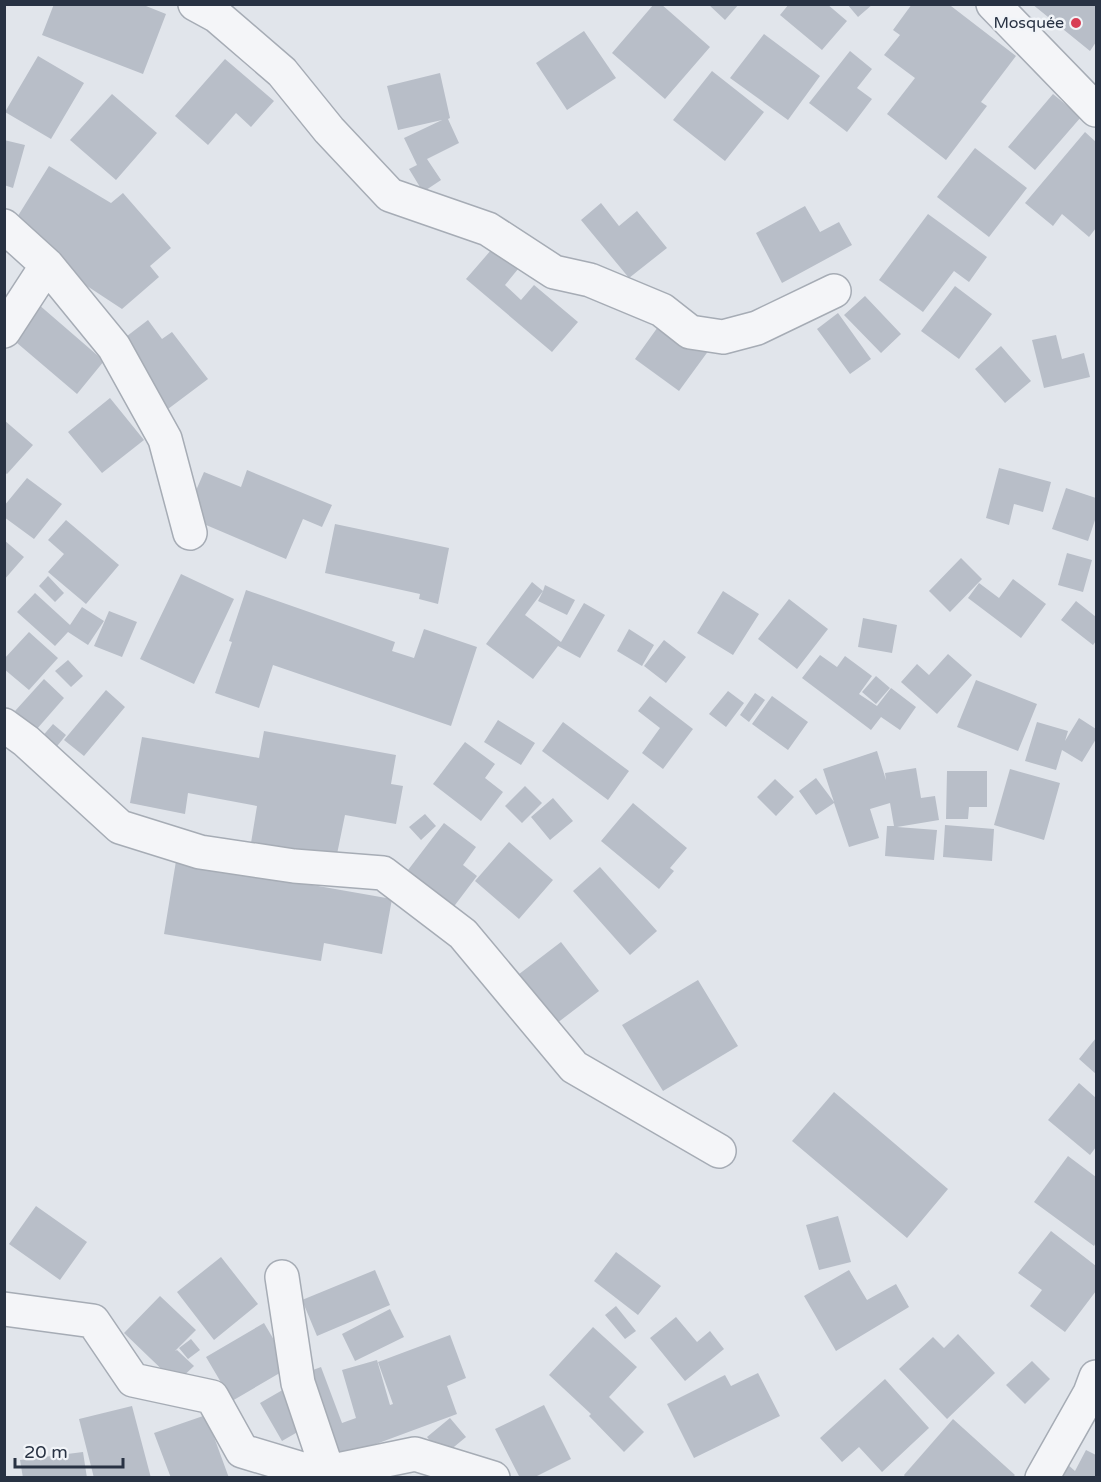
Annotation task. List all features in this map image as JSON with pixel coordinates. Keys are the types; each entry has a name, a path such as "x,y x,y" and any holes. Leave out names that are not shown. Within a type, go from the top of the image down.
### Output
{"street":[{"path":"195,4 217,16 282,72 329,130 390,195 488,229 554,272 590,280 662,310 690,332 723,337 757,328 834,291"},
{"path":"993,4 1096,110"},
{"path":"4,226 46,265 114,347 165,439 190,533"},
{"path":"4,331 46,265"},
{"path":"4,725 26,741 120,827 200,852 294,866 383,873 463,934 574,1067 719,1150"},
{"path":"282,1277 298,1383 328,1472"},
{"path":"4,1309 93,1321 133,1380 212,1397 242,1451 309,1471 328,1472 415,1454 493,1478"},
{"path":"1042,1478 1094,1389"}],"building":[{"path":"54,4 141,4 166,14 143,74 42,35"},
{"path":"654,4 661,4 710,47 665,99 612,53"},
{"path":"708,4 739,4 725,20"},
{"path":"789,4 827,4 847,21 822,50 780,15"},
{"path":"847,4 873,4 858,17"},
{"path":"912,4 953,4 951,6 1016,56 981,102 987,106 946,160 887,114 915,78 884,55 900,35 893,30"},
{"name":"Mosquée","path":"1032,4 1096,4 1096,42 1090,51"},
{"path":"584,31 616,78 567,110 536,63"},
{"path":"764,34 820,76 788,120 730,78"},
{"path":"850,51 872,69 857,88 872,99 847,132 809,103"},
{"path":"38,56 84,83 51,139 5,112"},
{"path":"225,59 274,101 251,127 236,113 208,145 175,116"},
{"path":"712,71 764,112 725,161 673,120"},
{"path":"440,73 450,118 448,119 459,143 427,159 441,180 423,192 409,169 417,165 404,138 442,120 398,130 387,86"},
{"path":"112,94 157,133 116,180 70,140"},
{"path":"1053,94 1081,117 1035,170 1008,147"},
{"path":"1085,132 1096,142 1096,228 1089,237 1062,214 1053,226 1025,203"},
{"path":"4,140 25,145 13,188 4,185"},
{"path":"975,148 1027,188 989,237 937,197"},
{"path":"49,166 111,203 123,193 171,248 150,266 159,277 122,309 87,286 16,219"},
{"path":"601,203 619,226 637,211 667,248 629,278 581,220"},
{"path":"805,206 820,232 839,222 852,245 782,283 756,233"},
{"path":"928,214 987,257 969,282 954,271 923,312 879,280"},
{"path":"498,242 523,263 505,285 521,300 534,285 578,322 552,352 466,279"},
{"path":"955,286 992,314 959,359 921,331"},
{"path":"865,296 901,334 881,353 844,315"},
{"path":"38,304 104,361 77,394 10,337"},
{"path":"838,313 871,359 850,374 817,329"},
{"path":"665,317 709,350 679,391 635,359"},
{"path":"148,320 162,339 172,332 208,379 164,412 114,346"},
{"path":"1056,335 1062,359 1084,353 1090,377 1044,388 1032,340"},
{"path":"1001,346 1031,381 1005,403 975,369"},
{"path":"110,398 144,440 102,473 68,432"},
{"path":"4,420 33,445 7,474 4,472"},
{"path":"999,468 1051,482 1043,512 1014,504 1009,525 986,518"},
{"path":"247,470 332,505 322,527 303,519 286,559 185,516 204,472 241,487"},
{"path":"27,478 62,504 34,539 4,517 4,506"},
{"path":"1066,488 1096,498 1096,517 1088,541 1052,529"},
{"path":"66,520 119,565 86,604 48,572 64,554 48,540"},
{"path":"335,524 449,548 438,604 419,599 420,594 325,573"},
{"path":"4,540 24,557 4,580"},
{"path":"1067,553 1092,560 1083,592 1058,585"},
{"path":"961,558 982,579 950,612 929,591"},
{"path":"181,574 234,599 194,684 140,659"},
{"path":"48,576 64,593 55,602 39,586"},
{"path":"1013,579 1046,604 1021,638 968,598 979,583 999,598"},
{"path":"532,582 543,591 525,615 561,642 584,603 605,615 580,658 558,646 533,679 486,644"},
{"path":"545,585 575,600 567,615 538,601"},
{"path":"246,590 395,642 392,651 414,658 424,629 477,647 451,726 273,665 259,708 215,693"},
{"path":"723,591 759,614 733,655 697,633"},
{"path":"35,593 70,625 82,607 104,621 88,645 68,632 55,646 17,612"},
{"path":"789,599 828,629 797,669 758,639"},
{"path":"1076,601 1096,617 1096,641 1093,645 1061,620"},
{"path":"109,611 137,622 122,657 94,646"},
{"path":"863,618 897,625 892,653 858,647"},
{"path":"629,629 654,645 642,666 617,651"},
{"path":"29,632 58,658 29,690 4,669 4,659"},
{"path":"664,640 686,657 666,683 644,666"},
{"path":"948,654 972,675 937,714 901,682 917,664 929,675"},
{"path":"820,655 837,667 845,656 872,676 859,694 877,706 891,688 916,707 900,730 881,717 871,730 802,678"},
{"path":"68,660 83,676 71,687 55,671"},
{"path":"876,676 890,688 876,704 862,692"},
{"path":"44,679 64,698 36,730 15,711"},
{"path":"976,680 1037,704 1018,751 957,727"},
{"path":"106,690 125,707 84,756 64,740"},
{"path":"728,691 744,703 726,727 709,714"},
{"path":"755,693 765,700 749,722 740,715"},
{"path":"650,696 693,729 663,769 642,753 660,728 638,711"},
{"path":"772,696 808,722 788,750 752,724"},
{"path":"1079,718 1096,729 1096,739 1082,762 1062,750 1056,770 1025,761 1037,722 1068,731 1065,741"},
{"path":"498,720 535,743 521,765 484,742"},
{"path":"563,722 629,771 608,800 542,751"},
{"path":"53,724 66,735 54,750 40,739"},
{"path":"264,731 396,755 391,784 403,786 396,824 345,815 336,859 251,843 257,806 188,793 185,814 130,803 142,737 259,758"},
{"path":"465,742 495,764 485,778 503,792 481,821 433,784"},
{"path":"877,751 886,780 885,773 916,768 921,798 935,796 939,820 897,827 937,830 934,860 885,856 887,826 894,826 890,803 870,809 879,838 849,847 834,803 816,815 799,791 816,778 834,802 823,769"},
{"path":"1010,769 1060,783 1044,840 994,825"},
{"path":"947,771 987,771 987,807 969,807 968,819 946,819"},
{"path":"775,779 794,797 776,816 757,797"},
{"path":"525,786 542,803 522,823 505,806"},
{"path":"553,798 573,821 550,840 531,817"},
{"path":"633,803 687,848 670,868 674,871 659,889 601,841"},
{"path":"425,814 436,826 421,840 409,827"},
{"path":"444,823 476,847 463,865 477,876 452,909 405,874"},
{"path":"945,825 994,829 992,861 943,857"},
{"path":"509,842 553,880 519,919 475,881"},
{"path":"176,861 392,899 382,954 324,943 321,961 164,934"},
{"path":"600,867 657,931 630,955 573,891"},
{"path":"561,942 599,991 548,1030 510,981"},
{"path":"698,980 738,1046 663,1091 622,1025"},
{"path":"1096,1038 1096,1074 1079,1059"},
{"path":"1079,1083 1096,1098 1096,1147 1090,1155 1048,1120"},
{"path":"834,1092 948,1189 907,1238 792,1141"},
{"path":"1068,1156 1096,1177 1096,1242 1094,1246 1034,1202"},
{"path":"36,1206 87,1242 60,1280 9,1244"},
{"path":"838,1216 851,1262 819,1270 806,1225"},
{"path":"1051,1231 1096,1266 1096,1291 1065,1332 1030,1306 1042,1290 1018,1273"},
{"path":"616,1252 661,1286 638,1315 594,1281"},
{"path":"221,1257 258,1304 214,1340 177,1292"},
{"path":"375,1270 390,1305 317,1336 302,1300"},
{"path":"849,1270 867,1300 896,1284 909,1307 836,1351 804,1296"},
{"path":"160,1296 196,1330 175,1351 177,1350 194,1366 176,1383 124,1333"},
{"path":"616,1306 636,1331 625,1339 605,1315"},
{"path":"390,1309 404,1337 355,1361 342,1334"},
{"path":"676,1317 697,1342 710,1331 724,1349 685,1381 650,1338"},
{"path":"264,1323 290,1367 232,1401 206,1357"},
{"path":"593,1327 637,1367 609,1397 644,1432 624,1452 589,1416 591,1414 549,1375"},
{"path":"958,1334 995,1373 947,1419 899,1369 933,1337 944,1348"},
{"path":"450,1335 466,1378 447,1386 457,1414 376,1444 380,1453 339,1468 305,1373 321,1367 342,1423 356,1418 342,1370 377,1360 390,1405 393,1404 378,1362"},
{"path":"191,1339 200,1350 188,1359 179,1348"},
{"path":"1032,1361 1050,1379 1025,1404 1006,1385"},
{"path":"758,1373 780,1416 694,1458 667,1404 725,1375 731,1386"},
{"path":"885,1379 929,1428 882,1472 859,1447 842,1462 820,1438"},
{"path":"286,1388 308,1426 282,1441 260,1403"},
{"path":"544,1405 571,1459 533,1478 520,1478 495,1429"},
{"path":"132,1406 151,1478 94,1478 79,1419"},
{"path":"206,1415 229,1478 171,1478 154,1433"},
{"path":"450,1418 466,1437 443,1456 427,1437"},
{"path":"953,1419 1015,1475 1012,1478 906,1478 904,1475"},
{"path":"1086,1450 1096,1455 1096,1478 1055,1478 1067,1464 1075,1471"},
{"path":"83,1452 87,1478 23,1478 20,1460"}],"place":[{"name":"Mosquée","path":"1076,23"}]}
